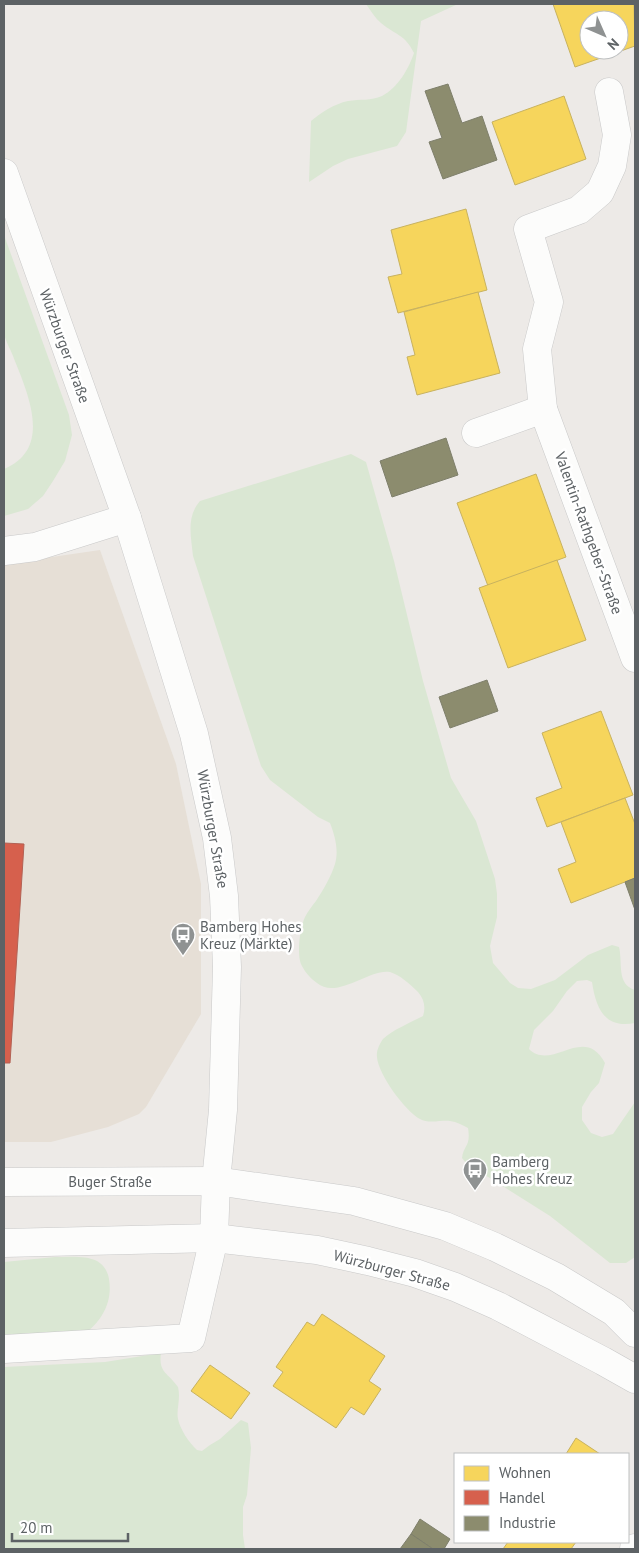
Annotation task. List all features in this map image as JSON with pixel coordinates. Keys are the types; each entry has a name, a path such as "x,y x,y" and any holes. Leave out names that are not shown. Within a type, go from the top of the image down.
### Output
{"street":[{"name":"Valentin-Rathgeber-Straße","path":"609,92 617,135 612,166 600,192 580,210 528,229 549,302 537,349 543,409 635,658"},
{"name":"Würzburger Straße","path":"4,174 127,518 194,734 217,838 224,896 227,967 223,1110 216,1181 214,1238 317,1250 415,1273 455,1287 498,1306 635,1379"},
{"path":"476,433 543,409"},
{"path":"4,551 35,547 127,518"},
{"path":"216,1181 354,1201 445,1226 556,1276 614,1312 635,1333"},
{"name":"Buger Straße","path":"4,1182 216,1181"},
{"path":"4,1243 214,1238 191,1338 4,1349"}],"shaded area":[{"path":"100,550 176,764 201,884 201,1014 146,1107 139,1114 108,1127 51,1142 4,1142 4,564"}],"green space":[{"path":"366,4 458,4 421,21 406,132 397,146 348,159 333,166 309,182 311,121 338,104 348,101 374,99 382,96 393,88 402,77 414,53 407,42 379,21"},
{"path":"4,235 69,415 72,435 65,461 43,496 28,509 4,516 4,469 19,460 28,448 33,434 33,418 25,386 4,334"},
{"path":"351,454 366,462 394,561 423,681 451,778 476,821 495,879 497,917 490,946 493,963 510,983 518,988 531,989 555,980 588,955 612,945 619,947 621,972 625,983 635,990 635,1023 616,1023 609,1020 599,1008 592,982 587,980 577,981 567,991 553,1011 534,1030 529,1049 538,1055 558,1053 578,1047 588,1047 597,1052 605,1063 599,1083 582,1107 582,1120 591,1133 602,1137 613,1134 635,1102 635,1257 626,1263 610,1263 550,1216 466,1163 462,1158 468,1142 468,1128 450,1121 431,1122 420,1119 407,1108 393,1091 382,1073 377,1052 383,1039 397,1029 423,1016 424,1006 422,997 412,986 394,973 382,972 344,986 325,987 310,977 300,961 299,942 303,922 324,888 333,869 337,854 335,838 330,823 318,817 270,780 261,766 193,556 190,527 193,514 200,501"},
{"path":"55,1257 87,1258 97,1261 104,1267 107,1271 110,1288 104,1311 95,1324 83,1335 4,1347 4,1262"},
{"path":"161,1353 160,1360 163,1369 178,1387 179,1423 185,1436 197,1450 202,1451 220,1439 241,1420 248,1423 251,1448 247,1495 243,1507 245,1549 4,1549 4,1367 105,1362"}],"building: Wohnen":[{"path":"553,4 634,4 635,46 629,48 629,10 579,10 579,60 595,60 575,67"},
{"path":"564,96 586,159 515,185 492,122"},
{"path":"466,209 487,290 398,313 388,277 402,274 391,230"},
{"path":"478,292 500,373 417,395 407,357 415,355 404,312"},
{"path":"536,474 566,557 488,586 457,503"},
{"path":"557,560 586,640 508,668 479,588"},
{"path":"601,711 633,795 547,827 536,798 562,788 542,733"},
{"path":"625,798 635,824 635,878 571,903 558,869 576,862 561,822"},
{"path":"322,1314 385,1356 369,1381 381,1389 364,1415 351,1407 336,1428 273,1386 283,1372 276,1367 307,1322 314,1326"},
{"path":"210,1365 250,1393 231,1419 191,1391"},
{"path":"576,1438 598,1453 567,1453"},
{"path":"507,1543 575,1543 571,1549 503,1549"}],"building: Handel":[{"path":"4,843 24,844 10,1063 4,1063"}],"building: Industrie":[{"path":"448,84 462,123 482,116 497,160 443,179 429,142 442,138 425,91"},
{"path":"446,438 458,475 392,497 380,461"},
{"path":"487,680 498,711 450,728 439,697"},
{"path":"635,878 635,910 625,882"},
{"path":"420,1519 450,1539 444,1549 433,1549 411,1534"},
{"path":"411,1534 433,1549 400,1549"}],"place":[{"name":"Bamberg Hohes Kreuz (Märkte)","path":"183,956"},
{"name":"Bamberg Hohes Kreuz","path":"475,1191"}]}
